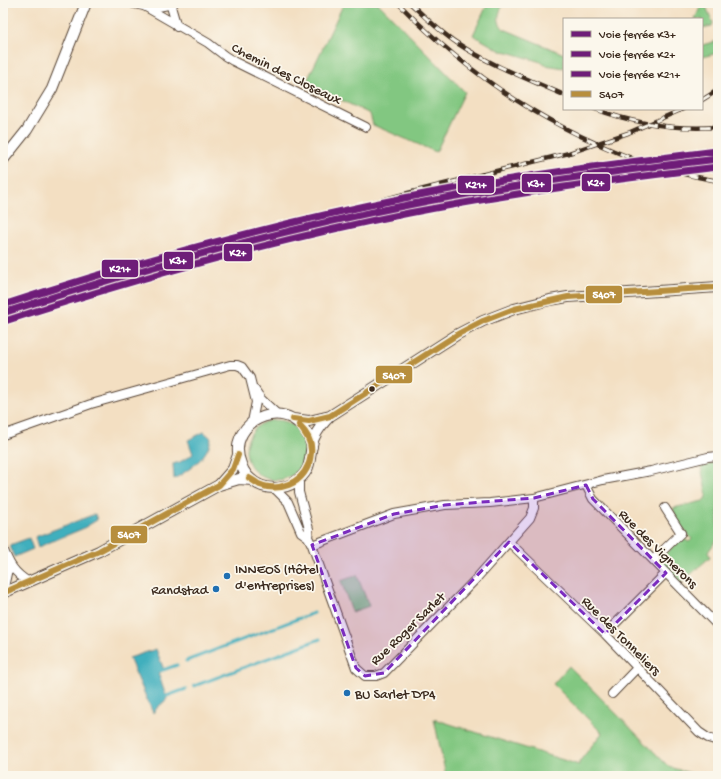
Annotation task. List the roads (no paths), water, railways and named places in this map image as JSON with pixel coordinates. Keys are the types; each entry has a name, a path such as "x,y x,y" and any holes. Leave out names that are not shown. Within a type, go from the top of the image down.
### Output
{"street":[{"path":"139,4 153,7 171,3 177,26"},
{"name":"Chemin des Closeaux","path":"139,4 208,43 233,61 366,127"},
{"path":"3,160 27,130 52,89 87,6"},
{"path":"330,416 308,421 278,415 263,416 252,422 244,431 238,449 242,469 252,480 262,486 274,488 283,487 299,479 310,465 312,447 319,430 330,416 458,334 483,321 514,309 568,297 718,287"},
{"path":"3,436 91,404 230,365 242,367 250,378 261,399 278,415"},
{"path":"252,422 256,402 254,387"},
{"path":"293,419 305,430 312,447"},
{"path":"220,485 233,469 238,455"},
{"path":"310,541 394,514 445,505 490,503 534,498 708,457 718,456"},
{"path":"3,592 99,551 220,485 239,479 252,480"},
{"path":"299,479 299,492 309,529 310,541"},
{"name":"Rue des Vignerons","path":"586,485 593,499 718,626"},
{"path":"274,488 288,502 301,532 310,541"},
{"name":"Rue Roger Sarlet","path":"310,541 356,668 365,676 376,676 384,673 474,581 509,542 530,518 534,508 534,498"},
{"path":"653,560 681,533 665,508"},
{"name":"Rue des Tonneliers","path":"509,542 605,634 699,732 708,738 718,741"},
{"path":"3,548 8,569 3,592"},
{"path":"6,557 13,570 29,582"},
{"path":"605,634 666,573"},
{"path":"612,694 637,668"}],"water":[{"path":"204,432 211,438 206,451 192,467 174,479 173,464 180,462 193,454 188,440"},
{"path":"95,514 97,520 82,529 38,547 35,537"},
{"path":"29,538 33,549 14,557 10,545"},
{"path":"156,649 164,670 158,673 167,699 153,713 129,658"}],"waterway":[{"path":"303,617 314,613"},
{"path":"186,661 300,618"},
{"path":"194,686 320,639"},
{"path":"160,671 177,665"},
{"path":"164,697 186,689"}],"railway":[{"path":"398,3 455,56 485,79 548,119 616,152 653,166 677,173 718,181"},
{"path":"410,3 445,34 470,51 509,71 563,95"},
{"path":"703,99 718,90"},
{"path":"598,110 625,119 656,125 687,128 718,127"},
{"path":"240,238 404,194 569,153 628,133 681,110"}],"rail line":[{"name":"K21+","path":"3,305 152,259 252,232 353,209 443,190 521,177 717,151"},
{"name":"K3+","path":"3,313 204,253 306,227 408,205 524,185 718,159"},
{"name":"K2+","path":"5,321 155,275 307,235 409,213 525,193 718,167"}],"place":[{"name":"INNEOS (Hôtel d'entreprises)","path":"227,576"},
{"name":"Randstad","path":"216,589"},
{"name":"BU Sarlet DP4","path":"347,693"}]}
